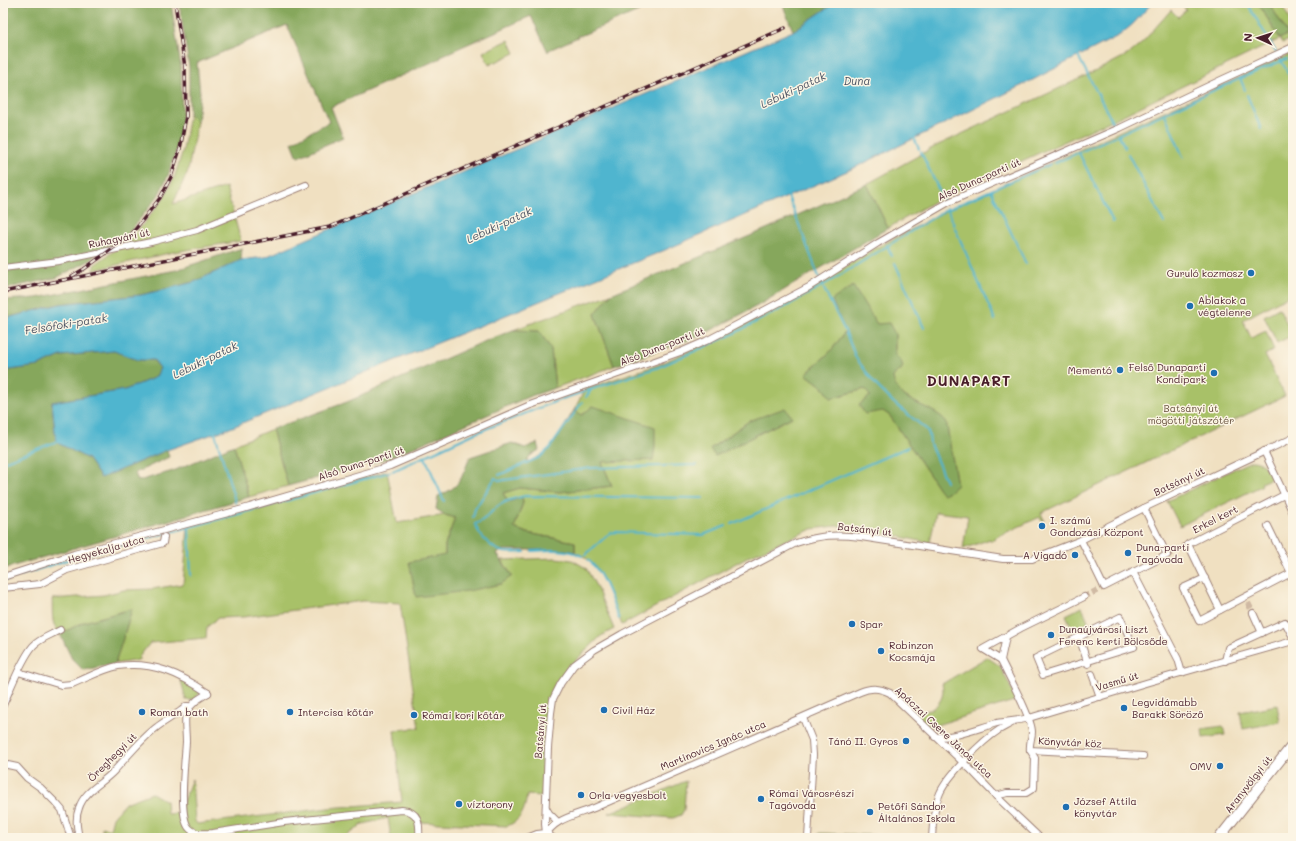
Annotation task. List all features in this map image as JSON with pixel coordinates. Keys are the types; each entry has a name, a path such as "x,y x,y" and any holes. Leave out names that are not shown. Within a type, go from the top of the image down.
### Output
{"street":[{"name":"Alsó Duna-parti út","path":"3,577 74,554 243,509 390,466 528,406 683,351 706,341 774,306 820,280 884,239 948,202 1120,128 1293,47"},
{"name":"Ruhagyári út","path":"3,268 59,261 151,242 197,230 306,185"},
{"name":"Batsányi út","path":"545,835 550,713 553,699 561,683 574,666 594,650 622,634 796,543 827,535 843,534 1003,559 1025,560 1042,556 1081,540 1144,508 1293,438"},
{"path":"1264,452 1293,513"},
{"name":"Erkel kert","path":"1220,610 1188,544 1284,495"},
{"path":"1081,540 1104,587 1167,555 1144,508"},
{"path":"1205,578 1183,588 1199,621 1220,610 1247,600 1291,573 1268,526"},
{"name":"Hegyekalja utca","path":"3,588 40,584 66,570 163,543 164,537"},
{"path":"1133,572 1178,659 1182,673"},
{"path":"1029,718 1001,660 983,649 1084,597"},
{"path":"1253,613 1262,633"},
{"path":"1120,617 1134,647 1088,663 1043,675 1036,658 1079,637 1120,617"},
{"path":"1225,661 1228,648 1285,622 1293,637"},
{"path":"3,705 18,672 32,647 37,642 60,630"},
{"path":"1001,660 1006,637"},
{"path":"1079,637 1088,663"},
{"name":"Vasmű út","path":"935,736 950,736 1000,723 1029,718 1293,641"},
{"name":"Öreghegyi út","path":"18,672 61,685 66,685 119,666 156,668 177,674 208,693 187,709 176,714 155,728 113,772 88,794 79,808 77,817 79,836"},
{"path":"1092,674 1100,697"},
{"name":"Martinovics Ignác utca","path":"527,838 537,834 545,835 550,828 558,822 803,718 868,688 876,688"},
{"name":"Apáczai Csere János utca","path":"876,688 890,693 1040,838"},
{"path":"187,709 185,722 184,814 185,822 194,832 202,834 213,833 284,822 409,810 415,814 417,818 420,829 419,838"},
{"path":"803,718 812,740 813,755 808,838"},
{"name":"Könyvtár köz","path":"1029,718 1032,732 1029,744 1030,750 1143,756"},
{"name":"Vasmű út","path":"932,838 935,809 941,792 950,778 983,743 998,731 1016,721"},
{"name":"Aranyvölgyi út","path":"1219,838 1293,744"},
{"path":"996,796 1007,792 1026,793 1034,788 1035,758 1030,750"},
{"path":"3,764 17,767 62,810 71,837"},
{"path":"546,808 558,822"},
{"name":"Öreghegyi út","path":"62,810 79,836"},
{"path":"545,835 553,838"}],"green space":[{"path":"3,3 171,3 181,67 182,115 177,148 168,176 158,196 128,234 96,253 91,260 56,278 3,289"},
{"path":"179,3 657,3 580,36 579,35 577,36 578,37 549,50 548,52 531,16 331,107 343,137 298,157 292,142 329,122 287,25 197,63 200,93 197,122 189,114 189,67"},
{"path":"782,3 835,3 793,31"},
{"path":"1181,3 1258,3 1280,39 1119,117 942,197 888,228 867,184 936,146 1129,54 1140,45 1171,10 1178,17 1186,10"},
{"path":"1258,3 1269,3 1288,34 1280,39"},
{"path":"1269,3 1280,3 1293,24 1293,38 1282,43 1280,39 1288,34"},
{"path":"509,40 515,53 489,65 483,52"},
{"name":"Batsányi út mögötti játszótér","path":"1290,54 1293,58 1293,293 1243,320 1251,338 1266,331 1274,350 1265,355 1285,396 1041,513 1044,520 1042,521 1040,517 994,538 995,539 991,541 990,539 963,549 968,516 936,512 930,543 854,527 836,526 812,529 749,556 622,625 600,574 589,560 575,552 575,542 527,533 514,528 523,503 522,497 508,502 503,493 520,488 560,492 612,486 602,462 593,406 582,415 574,410 585,389 660,364 756,319 814,286 874,249 951,208","holes":["845,332 895,334 895,355 901,361 893,377 894,385 898,391 905,396 941,416 946,421 957,485 939,489 890,416 883,411 865,389 831,398 823,387 806,374 830,352","792,417 715,456 710,449 749,421"]},
{"path":"189,114 197,122 188,171 173,204 226,187 241,241 174,252 94,270 94,265 132,238 163,199 174,178 183,150"},
{"path":"867,184 888,228 759,305 700,336 614,366 595,314 611,294 764,230"},
{"path":"242,248 241,260 194,282 141,295 60,304 3,319 3,300 36,298 176,270"},
{"path":"853,286 877,324 889,323 895,334 895,355 901,361 903,366 901,370 893,377 900,392 907,398 940,415 946,421 957,485 949,492 943,494 939,489 890,416 883,411 865,414 859,405 870,396 865,389 831,398 823,387 806,374 830,352 845,332 832,300"},
{"path":"611,294 595,314 614,366 555,388 551,349 539,331 513,330"},
{"path":"1279,308 1293,335 1277,343 1264,316"},
{"path":"513,330 539,331 551,349 555,388 528,397 387,459 288,486 272,429 347,402"},
{"path":"114,351 138,360 153,360 160,368 156,377 125,390 52,402 56,442 88,459 101,478 167,450 169,457 135,473 138,481 173,471 234,445 249,497 3,569 3,371 38,366 61,356"},
{"path":"593,406 655,427 655,447 653,460 602,462 612,486 560,492 520,488 503,493 508,502 522,497 523,503 514,528 527,533 575,542 575,552 566,550 503,550 497,554 512,576 501,584 468,591 416,597 409,562 445,555 445,545 455,518 445,515 436,509 438,496 446,493 456,485 462,476 470,457 512,443 525,448 537,443 539,450 530,456 527,460 528,462 544,454 555,442 574,410 582,415"},
{"path":"785,408 792,417 715,456 710,449 749,421"},
{"path":"272,429 288,486 249,497 234,445"},
{"path":"1251,461 1258,462 1264,466 1272,478 1261,483 1262,485 1259,487 1180,526 1167,501"},
{"path":"387,471 397,523 445,515 455,518 445,545 445,555 512,576 502,560 556,558 572,560 586,568 596,586 614,629 601,636 567,669 552,695 546,725 542,796 527,795 522,814 516,821 507,826 418,822 417,838 391,838 388,818 360,825 344,838 102,838 102,827 110,829 113,817 125,803 152,793 166,801 167,814 178,813 192,779 195,821 197,824 328,808 402,802 394,730 419,728 400,603 363,601 243,617 218,618 207,627 206,638 150,643 139,657 139,660 115,664 132,609 84,622 60,634 53,622 52,613 52,599 104,595 124,590 152,589 183,584 188,526"},
{"path":"1082,607 1089,623 1073,630 1066,615"},
{"path":"132,609 115,664 83,670 72,659 60,634 84,622"},
{"path":"987,657 1000,666 1017,700 930,727 913,711 926,711 932,709 940,701 942,696 942,684"},
{"path":"180,677 200,689 200,693 193,700 186,700"},
{"path":"1277,705 1280,722 1243,729 1240,712"},
{"path":"1223,726 1225,735 1203,738 1202,729"},
{"path":"686,781 684,810 681,815 673,818 609,813"},
{"path":"819,833 874,835 873,838 819,838"}],"water":[{"name":"Duna","path":"835,3 1152,3 1133,24 1120,35 1021,86 854,168 665,250 230,428 167,450 101,478 88,459 56,442 52,402 125,390 156,377 160,368 154,360 138,360 114,351 61,356 38,366 3,371 3,319 60,304 141,295 194,282 241,260 265,257 793,31"}],"waterway":[{"path":"1247,3 1293,81"},
{"path":"1078,56 1115,127"},
{"path":"1055,163 1228,84 1287,59"},
{"path":"1240,78 1245,90"},
{"path":"1247,95 1261,129"},
{"path":"1165,114 1183,157"},
{"path":"1119,135 1125,148"},
{"path":"914,138 919,149"},
{"path":"921,152 944,201"},
{"path":"1079,153 1113,222"},
{"path":"1128,154 1164,223"},
{"path":"393,471 473,434 562,399 659,367 731,335 789,305 834,279 944,211 1051,164"},
{"path":"991,190 1026,264"},
{"path":"788,196 822,285 845,331 856,358 876,385 894,403 926,429 929,434 930,444 946,482"},
{"path":"947,208 954,225"},
{"path":"955,228 995,320"},
{"path":"887,245 892,256"},
{"path":"895,263 924,328"},
{"path":"586,397 591,390"},
{"path":"499,475 540,457 550,448 582,402"},
{"path":"215,433 236,504"},
{"name":"Lebuki-patak","path":"3,462 58,441"},
{"path":"732,524 908,447"},
{"path":"425,457 444,501"},
{"path":"495,478 500,481 591,468 697,465"},
{"path":"3,581 73,558 390,472"},
{"path":"473,517 475,509 495,478"},
{"path":"525,552 503,552 498,550 486,541 475,524 485,519 501,504 525,496 703,498"},
{"path":"585,555 610,533 703,535 726,526"},
{"path":"189,528 191,576"},
{"path":"532,551 564,551 576,553 582,556"},
{"path":"588,560 603,579 619,619"}],"tunnel":[{"path":"1167,555 1188,544"},
{"path":"1084,597 1104,587"},
{"path":"1248,603 1253,613"}],"railway":[{"path":"72,276 130,236 160,198 171,177 180,149 186,116 185,67 175,3"},
{"path":"3,292 330,227 785,28"}],"place":[{"name":"Guruló kozmosz","path":"1251,273"},
{"name":"Ablakok a végtelenre","path":"1190,306"},
{"name":"Mementó","path":"1120,370"},
{"name":"Felső Dunaparti Kondipark","path":"1214,373"},
{"name":"I. számú Gondozási Központ","path":"1042,526"},
{"name":"Duna-parti Tagóvoda","path":"1128,553"},
{"name":"A Vigadó","path":"1075,555"},
{"name":"Spar","path":"852,624"},
{"name":"Dunaújvárosi Liszt Ferenc kerti Bölcsőde","path":"1051,635"},
{"name":"Robinzon Kocsmája","path":"881,651"},
{"name":"Legvidámabb Barakk Söröző","path":"1124,708"},
{"name":"Civil Ház","path":"604,710"},
{"name":"Roman bath","path":"142,712"},
{"name":"Intercisa kőtár","path":"290,712"},
{"name":"Római kori kőtár","path":"414,715"},
{"name":"Tánó II. Gyros","path":"906,741"},
{"name":"OMV","path":"1220,766"},
{"name":"Orla vegyesbolt","path":"581,795"},
{"name":"Római Városrészi Tagóvoda","path":"761,799"},
{"name":"víztorony","path":"459,804"},
{"name":"József Attila könyvtár","path":"1066,807"},
{"name":"Petőfi Sándor Általános Iskola","path":"870,812"}],"district":[{"name":"DUNAPART","path":"969,381"}],"water label":[{"name":"Felsőfoki-patak","path":"66,324"}]}
